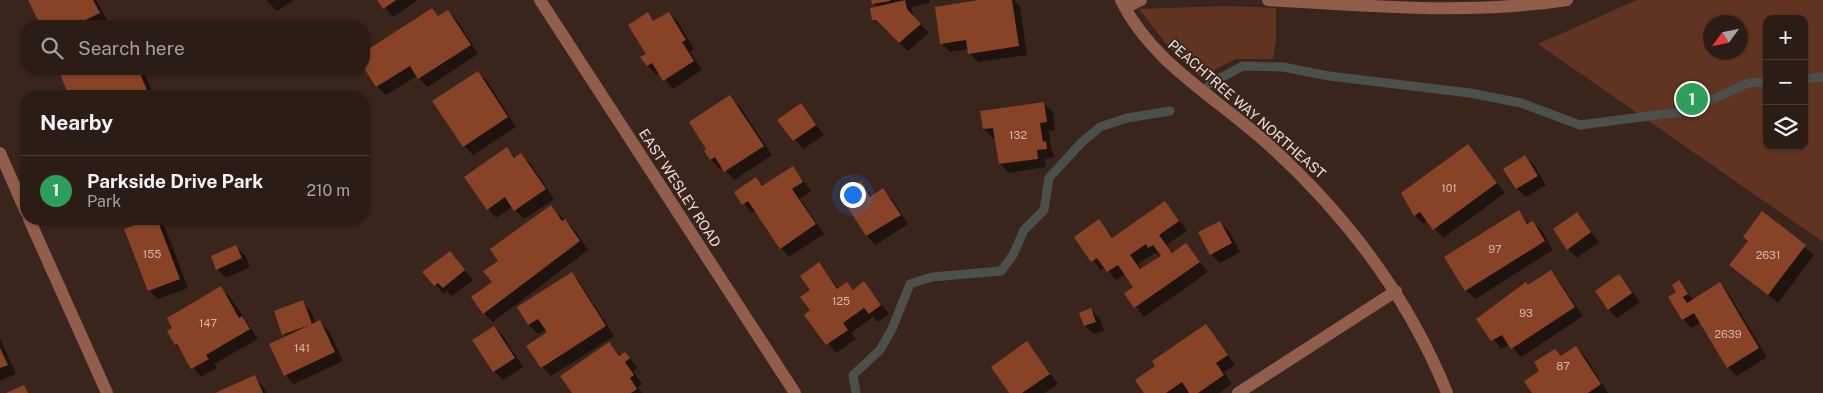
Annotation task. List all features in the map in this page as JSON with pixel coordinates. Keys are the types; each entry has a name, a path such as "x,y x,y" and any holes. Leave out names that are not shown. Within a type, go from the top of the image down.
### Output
{"street":[{"name":"EAST WESLEY ROAD","path":"540,0 795,393"},
{"path":"1123,4 1141,0"},
{"path":"1268,0 1422,9 1524,6 1567,0"},
{"name":"PEACHTREE WAY NORTHEAST","path":"1123,4 1148,40 1172,67 1268,144 1318,191 1362,243 1396,291 1434,360 1447,393"},
{"path":"0,154 20,199"},
{"path":"32,225 107,393"},
{"path":"1238,393 1396,291"}],"shaded area":[{"path":"1637,0 1823,0 1823,242 1538,44"},
{"path":"1225,6 1276,8 1276,41 1273,59 1236,59 1200,77 1168,46 1139,9"}],"building":[{"path":"28,0 93,0 100,13 85,20 38,20"},
{"path":"377,0 396,0 383,9"},
{"path":"871,0 890,0 890,1 872,4"},
{"path":"905,0 907,9 921,24 899,43 876,20 872,20 870,8"},
{"path":"979,0 1012,0 1019,46 968,54 966,40 940,44 935,7"},
{"path":"432,8 438,16 448,10 471,45 418,79 410,66 376,87 368,75 370,75 370,48"},
{"path":"648,12 653,21 669,12 686,40 682,42 694,61 663,81 652,63 647,66 640,57 646,54 628,25"},
{"path":"478,71 508,117 463,147 432,101"},
{"path":"60,75 141,75 147,90 67,90"},
{"path":"730,95 764,146 724,172 715,157 710,160 704,151 706,149 689,122"},
{"path":"1044,102 1047,122 1040,123 1043,142 1046,141 1047,149 1037,150 1038,159 999,164 993,128 983,129 980,111"},
{"path":"801,103 816,125 793,141 777,120"},
{"path":"1468,144 1497,183 1433,230 1420,212 1414,216 1401,193"},
{"path":"507,147 514,158 521,153 546,189 514,211 505,197 487,210 464,177"},
{"path":"1525,155 1538,176 1516,189 1503,169"},
{"path":"793,166 803,182 792,189 816,224 780,249 748,201 742,205 734,192 756,177 762,186"},
{"path":"861,181 870,197 883,188 901,215 866,236 840,195"},
{"path":"1165,201 1179,221 1159,235 1172,253 1186,243 1200,262 1134,308 1124,293 1133,287 1118,265 1107,272 1097,258 1091,262 1074,237 1099,219 1112,238","holes":["1146,244 1148,248 1153,245 1161,256 1140,269 1130,255"]},
{"path":"551,205 562,221 565,219 580,241 483,314 471,297 492,282 483,271 498,261 490,249"},
{"path":"1519,210 1527,224 1533,221 1545,241 1465,291 1444,257"},
{"path":"1762,211 1806,245 1768,295 1729,265 1748,241 1743,237"},
{"path":"1577,212 1591,232 1567,250 1553,229"},
{"path":"1220,221 1232,243 1210,255 1198,232"},
{"path":"135,225 159,225 180,279 148,291 124,229"},
{"path":"236,245 242,258 216,270 211,256"},
{"path":"450,251 465,270 443,288 438,283 434,286 422,272"},
{"path":"819,262 837,289 847,282 853,290 864,281 881,305 869,314 864,308 843,323 848,330 826,345 804,315 810,310 800,297 810,290 800,276"},
{"path":"1551,270 1575,307 1511,349 1502,335 1491,341 1476,319 1526,282 1528,285"},
{"path":"572,272 606,326 541,368 526,346 547,332 538,319 528,325 517,307"},
{"path":"1619,274 1632,293 1608,310 1595,291"},
{"path":"1679,280 1688,294 1683,297 1687,303 1720,282 1759,348 1727,368 1694,313 1682,320 1668,297 1676,292 1672,285"},
{"path":"221,286 239,318 242,316 250,329 206,355 209,359 191,369 177,344 175,345 167,331 172,328 167,318"},
{"path":"303,300 312,324 282,335 274,311"},
{"path":"1091,308 1096,322 1084,326 1079,313"},
{"path":"320,320 335,352 284,376 269,344"},
{"path":"1206,324 1228,355 1216,363 1224,375 1198,393 1189,393 1182,382 1166,393 1144,393 1135,380 1155,366 1152,361"},
{"path":"494,326 515,358 493,372 472,340"},
{"path":"1027,341 1050,374 1022,393 1009,393 991,367"},
{"path":"609,342 619,356 625,352 630,358 625,362 634,375 630,378 637,389 631,393 572,393 560,376"},
{"path":"1576,346 1601,384 1588,393 1532,393 1524,381 1539,371 1534,362 1555,349 1561,356"},
{"path":"0,348 8,365 0,368"},
{"path":"255,375 263,393 215,393"},
{"path":"24,385 28,393 6,393"}],"waterway":[{"path":"1209,84 1243,66 1283,67 1329,76 1470,93 1521,103 1580,125 1687,111 1748,83 1763,82"},
{"path":"1808,79 1823,77"},
{"path":"856,393 853,375 880,350 892,329 910,284 932,277 1001,271 1013,255 1024,230 1044,210 1049,178 1081,143 1100,127 1127,118 1170,111"}],"place":[{"name":"Parkside Drive Park","path":"1692,99"}]}
